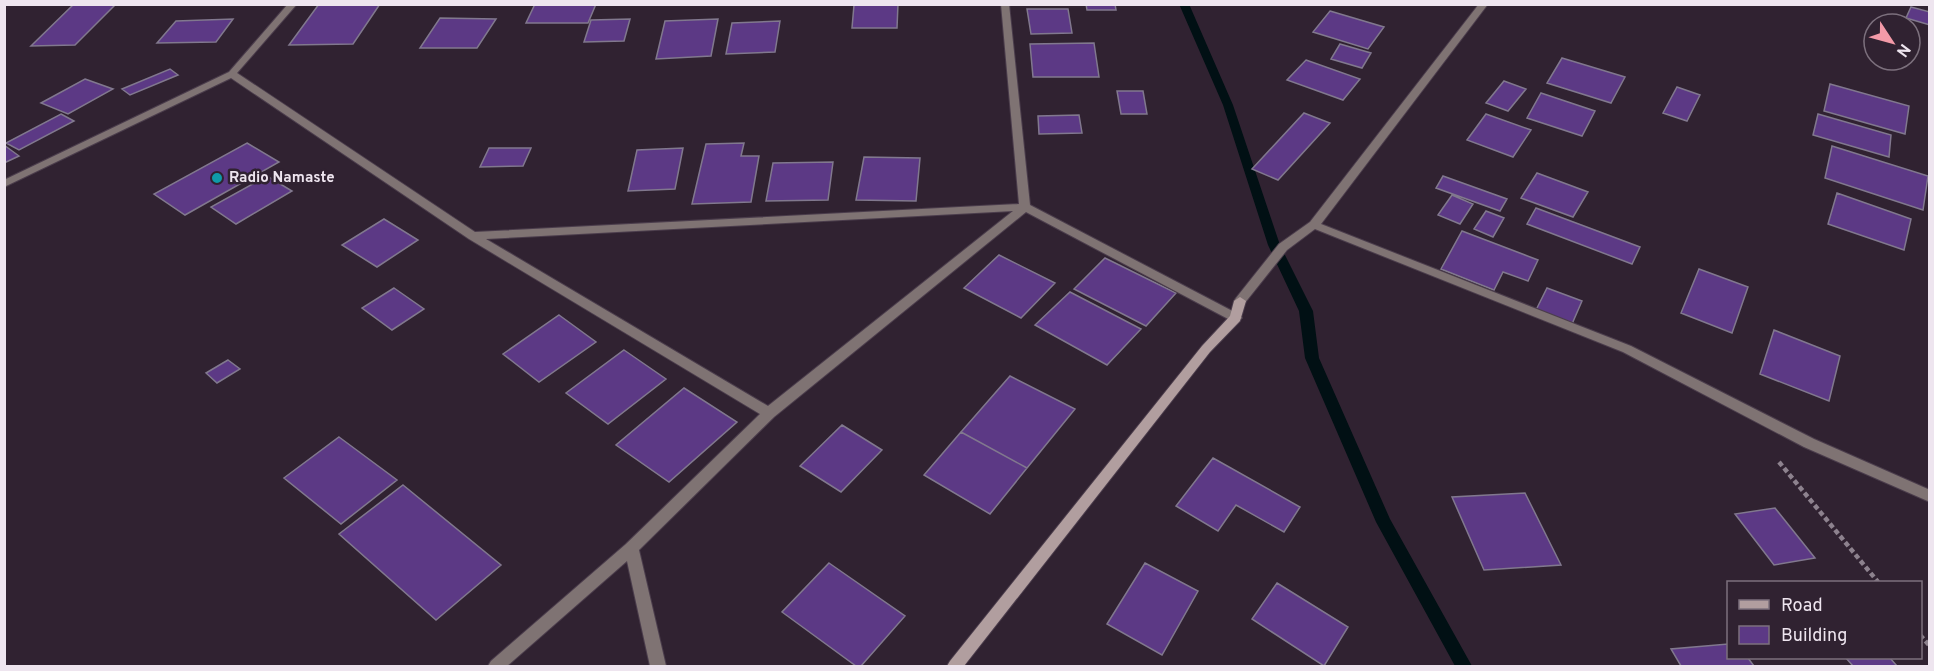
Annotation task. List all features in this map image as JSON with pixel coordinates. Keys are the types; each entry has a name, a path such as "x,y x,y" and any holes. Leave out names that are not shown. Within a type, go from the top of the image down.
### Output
{"street":[{"path":"4,184 232,74 292,4"},
{"path":"1005,4 1025,207"},
{"path":"955,666 1206,349 1236,318 1240,301 1283,247 1314,225 1484,4"},
{"path":"232,74 473,236 769,413"},
{"path":"473,236 1025,207 1236,318"},
{"path":"496,666 632,548 769,413 1025,207"},
{"path":"1314,225 1627,349 1809,443 1929,496"},
{"path":"632,548 658,666"}],"path":[{"path":"1776,458 1877,581"}],"building":[{"path":"74,4 116,4 75,45 31,46"},
{"path":"319,4 380,4 353,44 289,45"},
{"path":"535,4 596,4 588,23 526,23"},
{"path":"898,4 897,28 852,28 854,5"},
{"path":"1086,4 1115,4 1116,10 1087,10"},
{"path":"1911,7 1930,12 1930,25 1922,23 1922,12 1909,12"},
{"path":"1027,9 1068,9 1072,33 1031,34"},
{"path":"1330,11 1384,27 1368,49 1313,32"},
{"path":"440,18 496,19 477,48 420,48"},
{"path":"233,19 216,42 157,43 176,21"},
{"path":"630,19 624,41 584,42 591,20"},
{"path":"718,19 711,56 656,59 665,21"},
{"path":"780,21 775,52 726,54 732,23"},
{"path":"1094,43 1099,77 1033,77 1030,44"},
{"path":"1340,44 1371,53 1362,68 1331,59"},
{"path":"1562,58 1625,77 1611,103 1547,83"},
{"path":"1306,60 1360,79 1343,100 1287,80"},
{"path":"170,69 178,75 130,95 122,89"},
{"path":"85,79 113,89 68,114 41,103"},
{"path":"1504,81 1526,89 1508,111 1486,103"},
{"path":"1830,84 1909,106 1905,134 1824,111"},
{"path":"1677,87 1700,95 1687,121 1663,113"},
{"path":"1117,91 1143,91 1147,114 1121,114"},
{"path":"1541,93 1595,111 1582,136 1527,118"},
{"path":"1304,113 1330,123 1278,180 1252,169"},
{"path":"61,114 74,121 19,150 6,143"},
{"path":"1486,114 1531,130 1513,157 1467,140"},
{"path":"1818,114 1891,135 1889,157 1813,135"},
{"path":"1079,115 1082,133 1039,134 1038,116"},
{"name":"Radio Namaste","path":"247,143 279,162 185,215 154,194"},
{"path":"744,143 741,156 759,156 751,202 692,204 706,144"},
{"path":"4,145 19,156 4,163"},
{"path":"1832,146 1928,176 1923,210 1825,178"},
{"path":"489,148 531,148 523,166 480,167"},
{"path":"683,148 675,189 628,191 637,150"},
{"path":"864,157 920,158 916,201 856,200"},
{"path":"833,162 828,200 766,201 773,163"},
{"path":"1537,173 1588,192 1573,217 1521,198"},
{"path":"267,176 292,191 236,224 211,207"},
{"path":"1443,176 1507,199 1500,211 1436,188"},
{"path":"1837,193 1911,219 1904,250 1828,224"},
{"path":"1452,195 1473,204 1460,224 1438,215"},
{"path":"1536,208 1640,247 1632,264 1527,224"},
{"path":"1486,211 1504,218 1493,237 1474,229"},
{"path":"384,219 418,240 377,267 342,245"},
{"path":"1462,231 1538,260 1528,281 1503,272 1494,290 1441,269"},
{"path":"999,255 1055,283 1021,318 964,288"},
{"path":"1105,258 1176,293 1146,326 1074,289"},
{"path":"1699,269 1748,287 1732,333 1681,313"},
{"path":"394,288 424,309 392,330 362,308"},
{"path":"1547,288 1582,301 1572,324 1536,310"},
{"path":"1070,292 1141,329 1107,365 1035,325"},
{"path":"559,315 596,342 539,382 503,354"},
{"path":"1774,330 1840,356 1829,401 1760,374"},
{"path":"624,350 666,379 608,424 566,393"},
{"path":"228,360 240,369 217,383 206,373"},
{"path":"1010,376 1075,409 1027,468 961,432"},
{"path":"684,388 737,422 669,482 616,445"},
{"path":"842,425 882,450 841,492 800,466"},
{"path":"961,432 1027,468 990,514 924,475"},
{"path":"339,437 397,480 341,524 284,478"},
{"path":"1213,458 1300,507 1284,532 1236,505 1218,531 1176,506"},
{"path":"403,485 501,565 436,620 339,534"},
{"path":"1525,493 1561,565 1484,570 1452,497"},
{"path":"1775,508 1815,558 1774,565 1735,514"},
{"path":"829,563 905,616 861,666 856,666 782,612"},
{"path":"1145,563 1198,591 1162,655 1107,624"},
{"path":"1277,583 1348,627 1324,666 1252,619"},
{"path":"1727,644 1727,659 1749,659 1754,666 1681,666 1671,649"},
{"path":"1847,659 1891,659 1897,666 1853,666"}],"waterway":[{"path":"1184,4 1228,105 1274,245 1306,311 1312,358 1384,522 1464,666"}],"place":[{"name":"Radio Namaste","path":"217,178"}]}
